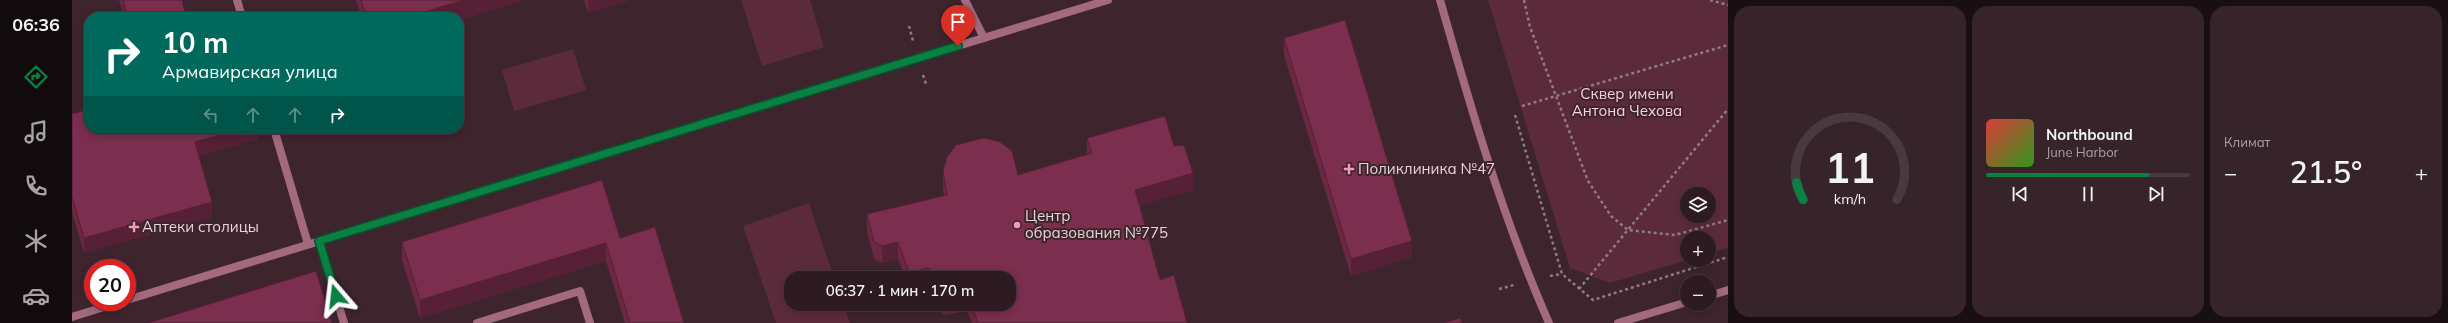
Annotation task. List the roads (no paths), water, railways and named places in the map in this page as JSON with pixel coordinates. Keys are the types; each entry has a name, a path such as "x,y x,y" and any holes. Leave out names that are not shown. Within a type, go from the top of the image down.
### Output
{"street":[{"path":"237,0 241,12"},
{"path":"966,0 984,38"},
{"path":"136,297 1108,0"},
{"path":"1440,0 1477,127 1530,281 1549,323"},
{"path":"275,134 308,244"},
{"path":"319,241 344,323"},
{"path":"1716,294 1728,290"},
{"path":"477,323 580,291 590,323"},
{"path":"1618,323 1680,304"},
{"path":"72,317 91,311"}],"place":[{"name":"Поликлиника №47","path":"1349,169"},
{"name":"Центр образования №775","path":"1017,225"},
{"name":"Аптеки столицы","path":"134,227"}],"park label":[{"name":"Сквер имени Антона Чехова","path":"1627,102"}]}
